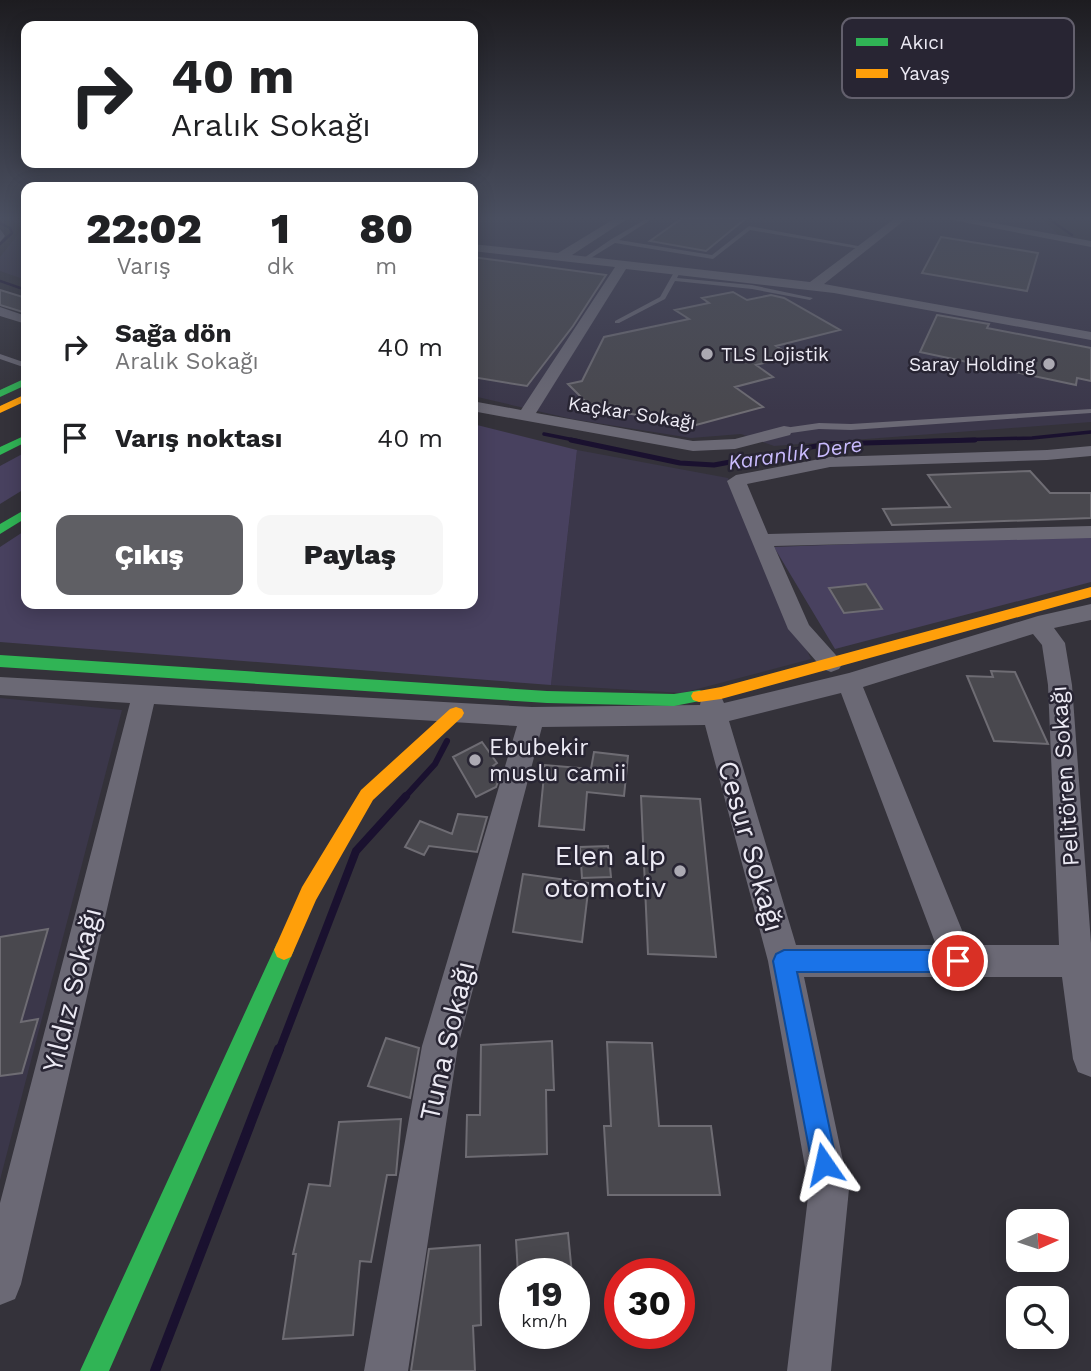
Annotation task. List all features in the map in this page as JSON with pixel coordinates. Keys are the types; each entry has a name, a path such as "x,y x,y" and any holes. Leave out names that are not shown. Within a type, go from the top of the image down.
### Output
{"main road":[{"path":"0,382 21,371"},
{"path":"0,394 21,384"},
{"path":"0,410 21,400"},
{"path":"0,452 21,441"},
{"path":"0,517 21,504"},
{"path":"0,530 21,516"},
{"path":"840,673 1091,592"},
{"path":"3,665 547,696 674,700 712,705"},
{"path":"94,1371 309,894 367,795 456,713"}],"street":[{"path":"525,417 611,283"},
{"path":"739,283 1091,336"},
{"path":"811,292 822,283"},
{"path":"0,311 21,318"},
{"name":"Kaçkar Sokağı","path":"478,407 693,446 735,444 784,431"},
{"path":"958,961 840,673 799,629 736,481 830,463 1091,451"},
{"path":"761,540 1091,532"},
{"path":"0,686 532,717 712,705 1091,612"},
{"name":"Pelitören Sokağı","path":"1038,624 1053,643 1060,685 1091,1059"},
{"name":"Yıldız Sokağı","path":"0,1284 144,695"},
{"name":"Cesur Sokağı","path":"712,705 784,961 829,1189 809,1371"},
{"name":"Tuna Sokağı","path":"386,1371 440,1046 532,717"},
{"path":"784,961 1083,961"}],"lane":[{"path":"617,322 663,298 671,283"},
{"path":"0,356 21,366"},
{"path":"784,431 819,426 851,427 1091,411"}],"shaded area":[{"path":"478,283 1091,283 1091,422 774,446 741,434 691,438 572,419 478,397"},
{"path":"478,425 577,450 551,685 0,642 0,547 21,533 21,609 478,609"},
{"path":"577,450 728,478 811,659 682,693 551,685"},
{"path":"21,455 21,491 0,504 0,466"},
{"path":"1091,535 1091,582 835,649 774,547"},
{"path":"0,698 122,710 0,1180"}],"building":[{"path":"478,283 601,283 573,326 527,386 478,378"},
{"path":"980,283 1029,283 1027,291"},
{"path":"0,290 21,296 21,311 0,305"},
{"path":"733,292 747,300 771,295 784,298 840,330 776,346 792,356 756,365 773,377 735,387 763,407 696,425 614,411 599,415 568,384 582,381 604,337 689,319 675,310 709,303 702,298"},
{"path":"937,315 989,324 987,328 1091,348 1091,381 1077,378 1076,385 920,352"},
{"path":"1030,471 1050,493 1091,493 1091,518 892,525 883,509 950,507 928,475"},
{"path":"866,584 882,609 844,613 829,588"},
{"path":"991,671 1015,672 1048,744 994,741 967,676 993,677"},
{"path":"482,742 497,763 493,766 500,776 496,787 476,797 453,757"},
{"path":"594,752 628,756 624,796 587,792 584,830 539,826 545,765 591,769"},
{"path":"641,796 700,799 716,957 648,954"},
{"path":"458,814 487,817 477,852 429,846 424,855 405,847 420,821 452,834"},
{"path":"608,846 611,877 582,878 580,847"},
{"path":"523,874 589,883 582,942 513,932"},
{"path":"48,929 21,1022 38,1019 22,1073 0,1076 0,937"},
{"path":"386,1038 419,1048 410,1098 368,1086"},
{"path":"552,1041 554,1090 546,1090 547,1154 466,1157 467,1115 480,1115 481,1045"},
{"path":"607,1042 652,1043 659,1126 711,1126 720,1195 608,1195 604,1126 611,1126"},
{"path":"401,1119 396,1175 387,1175 371,1262 360,1261 353,1335 283,1339 296,1254 293,1254 309,1184 330,1186 339,1122"},
{"path":"568,1233 570,1258 517,1258 516,1240"},
{"path":"480,1245 481,1325 473,1326 475,1371 411,1371 429,1249"}],"waterway":[{"name":"Karanlık Dere","path":"6,283 21,288"},
{"name":"Karanlık Dere","path":"915,441 1032,438 1091,432"},
{"name":"Karanlık Dere","path":"544,434 579,441"},
{"name":"Karanlık Dere","path":"571,440 680,463 714,465 827,444 975,440"},
{"path":"404,798 435,764 447,741"},
{"path":"279,1051 356,851 406,796"},
{"path":"155,1371 279,1049"}],"traffic: fast":[{"path":"0,394 21,384"},
{"path":"0,452 21,441"},
{"path":"0,530 21,516"},
{"path":"0,661 547,697 674,700 699,696"},
{"path":"94,1371 284,950"}],"traffic: slow":[{"path":"0,410 21,400"},
{"path":"699,696 721,693 1091,592"},
{"path":"284,950 309,894 367,795 456,713"}],"place":[{"name":"TLS Lojistik","path":"707,354"},
{"name":"Saray Holding","path":"1049,364"},
{"name":"Ebubekir muslu camii","path":"475,760"},
{"name":"Elen alp otomotiv","path":"680,871"}],"route":[{"path":"824,1164 784,961 958,961"}]}
